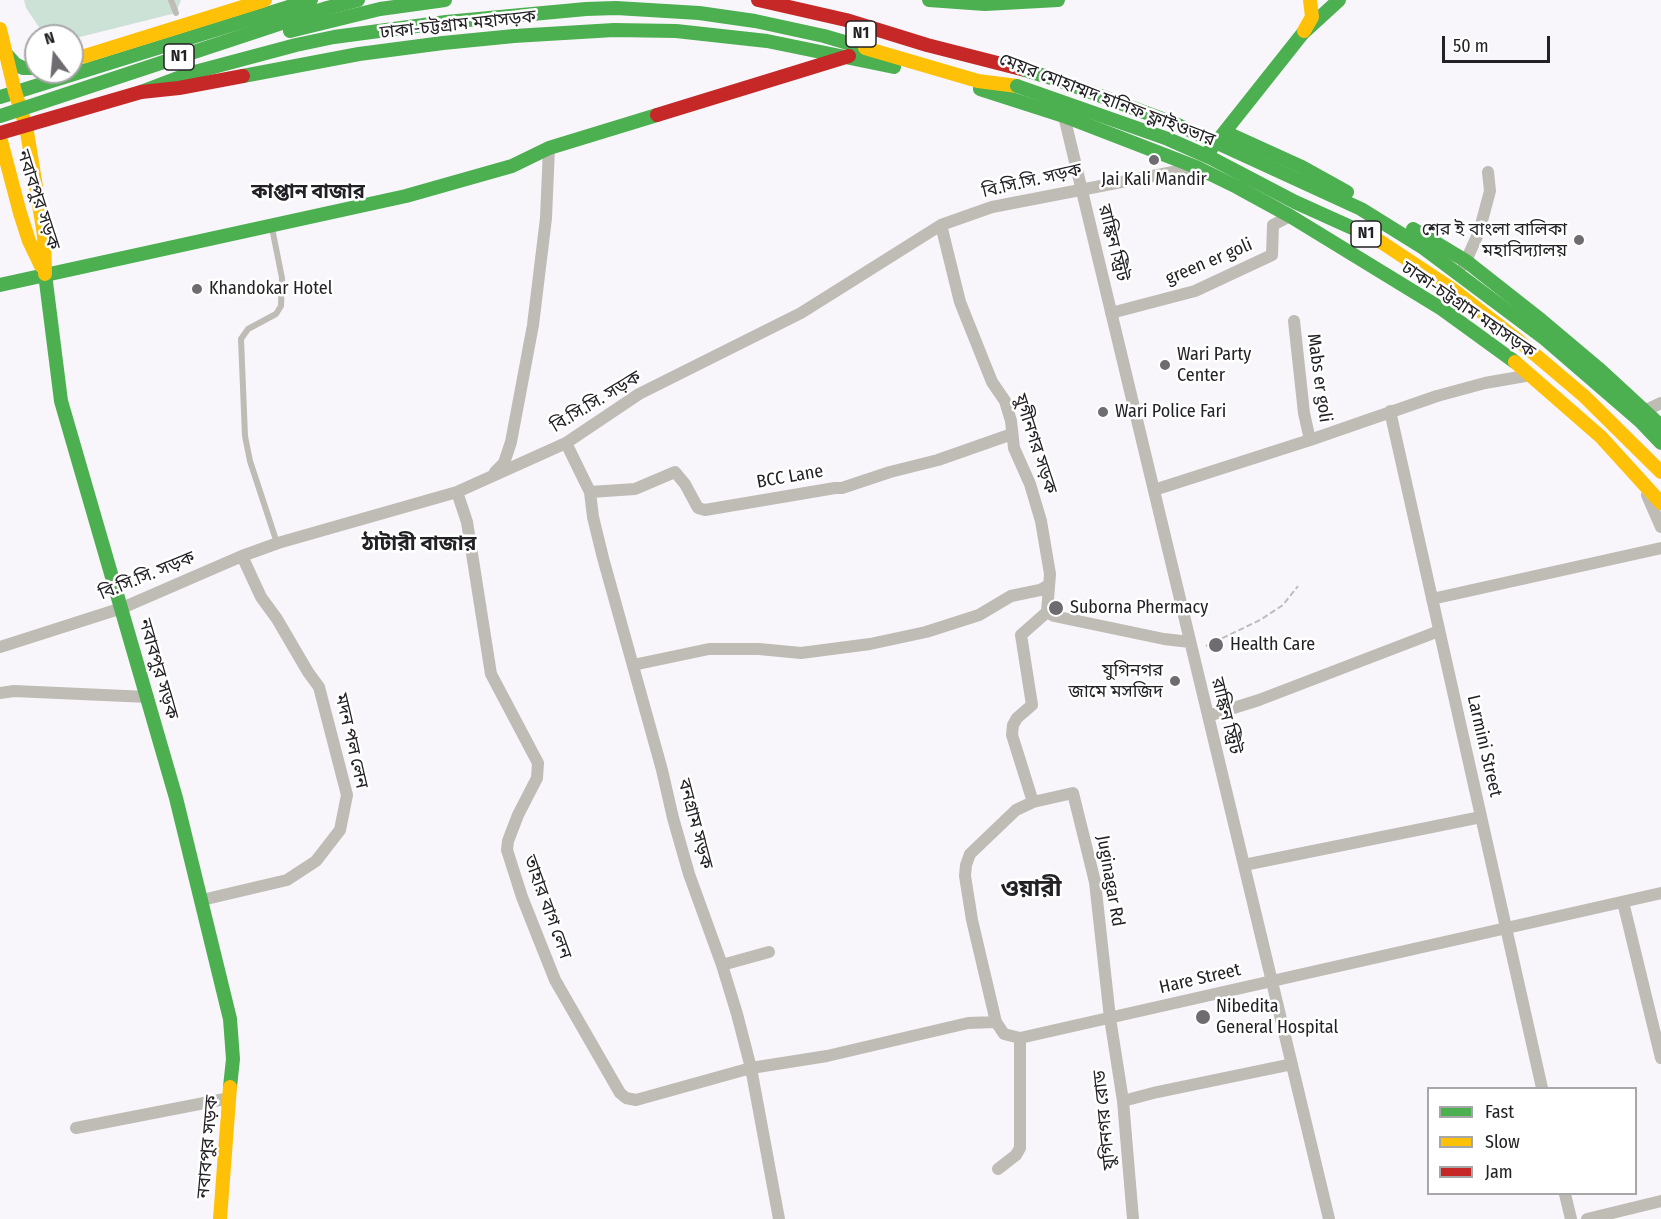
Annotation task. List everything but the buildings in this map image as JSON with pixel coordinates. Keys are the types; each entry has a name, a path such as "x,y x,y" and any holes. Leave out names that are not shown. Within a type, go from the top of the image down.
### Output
{"main road":[{"path":"84,56 265,0"},
{"path":"0,97 311,0"},
{"name":"N1","path":"0,116 327,8 358,0"},
{"name":"N1","path":"0,126 173,67 290,31 380,9 445,0"},
{"name":"মেয়র মোহাম্মদ হানিফ ফ্লাইওভার","path":"700,0 823,22 984,72 1017,86 1168,139 1211,158 1294,202 1375,238 1452,289 1519,341 1584,396 1661,472"},
{"name":"মেয়র মোহাম্মদ হানিফ ফ্লাইওভার","path":"758,0 846,20 927,45 1058,80 1176,124 1361,209 1422,247 1545,339 1640,421 1661,443"},
{"path":"929,0 985,4 1058,0"},
{"path":"1196,167 1303,33 1312,17 1310,0"},
{"path":"1303,33 1339,0"},
{"path":"141,92 190,73 296,45 360,33 586,9 699,13 754,21 824,36 978,81 1017,86"},
{"path":"917,28 1025,70"},
{"path":"0,29 15,92 26,126 44,236 45,274"},
{"name":"ঢাকা-চট্টগ্রাম মহাসড়ক","path":"0,135 141,92 179,88 359,54 432,44 575,32 676,31 767,41 849,56 950,79 1064,116 1196,167 1290,216 1442,309 1531,375 1601,437 1661,503"},
{"path":"7,55 15,64 24,68"},
{"path":"0,285 406,196 512,166 549,148 849,56"},
{"path":"1225,132 1302,167 1374,206 1466,261 1598,368 1661,426"},
{"name":"নবাবপুর সড়ক","path":"0,135 28,241 45,274 61,401 148,697 202,900 230,1019 233,1059 220,1219"}],"street":[{"name":"রাঙ্কিন স্ট্রিট","path":"1064,116 1329,1219"},
{"path":"492,476 504,463 511,442 533,325 546,218 549,148"},
{"name":"বি.সি.সি. সড়ক","path":"0,647 122,608 242,556 278,543 457,492 566,443 639,394 801,313 941,225 992,207 1196,167"},
{"path":"1442,309 1479,232 1490,191 1488,172"},
{"name":"green er goli","path":"1111,313 1195,291 1272,255 1273,225 1290,216"},
{"name":"যুগীনগর সড়ক","path":"941,225 960,302 992,382 1005,401 1011,421 1014,448 1030,484 1041,521 1050,574 1047,612"},
{"name":"Mabs er goli","path":"1294,321 1304,413 1310,440"},
{"path":"1154,490 1310,440 1390,411 1485,383 1531,375"},
{"path":"1601,437 1661,403"},
{"name":"Larmini Street","path":"1390,411 1542,1087"},
{"name":"BCC Lane","path":"590,492 635,489 675,472 685,484 698,508 705,510 842,488 890,472 938,460 1012,434"},
{"name":"বনগ্রাম সড়ক","path":"566,443 590,492 593,517 603,558 683,852 722,965 751,1068 779,1219"},
{"path":"1641,481 1661,527"},
{"name":"তাহার বাগ লেন","path":"457,492 467,522 491,674 538,763 537,778 518,815 507,850 522,897 563,995 620,1093 626,1098 636,1100 751,1068"},
{"path":"1432,599 1661,548"},
{"name":"মদন পল লেন","path":"202,900 287,880 316,861 340,830 347,795 320,687 308,672 277,619 261,597 242,556"},
{"path":"633,665 709,649 759,649 801,653 870,644 926,632 979,615 1011,596 1040,590 1049,585"},
{"path":"998,1169 1016,1155 1020,1148 1020,1038 1004,1034 996,1022 972,920 965,876 969,854 1016,810 1033,802 1012,735 1013,725 1017,718 1032,705 1021,635 1047,612 1054,616 1192,647"},
{"path":"1208,716 1278,693 1439,631"},
{"path":"0,693 148,697"},
{"name":"Juginagar Rd","path":"1033,802 1073,792 1095,882 1110,1018"},
{"path":"1244,865 1481,817"},
{"name":"Hare Street","path":"1020,1038 1661,893"},
{"path":"1623,902 1661,1058"},
{"path":"722,965 769,952"},
{"name":"যুগিনগর রোড","path":"1110,1018 1123,1101 1132,1219"},
{"path":"751,1068 827,1056 968,1023 996,1022"},
{"path":"1123,1101 1292,1065"},
{"path":"76,1128 230,1098"},
{"path":"1565,1195 1571,1219"},
{"path":"1587,1219 1661,1201"}],"lane":[{"path":"171,0 176,13"},
{"path":"271,224 282,278 280,306 276,314 243,334 242,347 245,436 250,461 278,543"}],"path":[{"path":"1192,647 1268,615 1283,605 1298,586"}],"green space":[{"path":"24,0 181,0 176,13 84,36 84,24 37,24 26,8"}],"traffic: fast":[{"path":"0,97 311,0"},
{"path":"0,116 327,8 358,0"},
{"path":"290,31 380,9 445,0"},
{"path":"929,0 985,4 1058,0"},
{"path":"1207,154 1303,33 1339,0"},
{"path":"141,92 191,73 334,37 446,22 586,9 616,8 699,13 755,21 824,36 865,48"},
{"path":"243,76 359,54 443,43 614,30 676,31 767,41 894,67"},
{"path":"7,55 15,64 24,68"},
{"path":"1025,70 1176,124 1361,209 1422,247 1545,339 1640,421 1661,443"},
{"path":"1017,86 1168,139 1357,230"},
{"path":"980,89 1064,116 1196,167 1237,187 1290,216 1442,309 1515,362"},
{"path":"0,285 406,196 512,166 549,148 657,115"},
{"path":"1225,132 1302,167 1347,192"},
{"path":"1413,229 1466,261 1541,320 1661,426"},
{"path":"45,274 61,401 176,798 230,1019 233,1059 230,1087"}],"traffic: slow":[{"path":"84,56 265,0"},
{"path":"1304,31 1312,17 1310,0"},
{"path":"0,29 15,92 26,126 44,235 45,274"},
{"path":"865,48 978,81 1017,86"},
{"path":"0,137 20,213 29,241 41,266"},
{"path":"1357,230 1375,238 1452,289 1519,341 1584,396 1661,472"},
{"path":"1515,362 1601,437 1661,503"},
{"path":"220,1219 230,1087"}],"traffic: jam":[{"path":"758,0 846,20 927,45 1025,70"},
{"path":"657,115 849,56"},
{"path":"0,133 141,92 179,88 243,76"}],"place":[{"name":"Jai Kali Mandir","path":"1154,160"},
{"name":"শের ই বাংলা বালিকা মহাবিদ্যালয়","path":"1579,240"},
{"name":"Khandokar Hotel","path":"197,289"},
{"name":"Wari Party Center","path":"1165,365"},
{"name":"Wari Police Fari","path":"1103,412"},
{"name":"Suborna Phermacy","path":"1056,608"},
{"name":"Health Care","path":"1216,645"},
{"name":"যুগিনগর জামে মসজিদ","path":"1175,681"},
{"name":"Nibedita General Hospital","path":"1203,1017"}],"district":[{"name":"কাপ্তান বাজার","path":"308,192"},
{"name":"ঠাটারী বাজার","path":"419,544"},
{"name":"ওয়ারী","path":"1031,889"}]}
